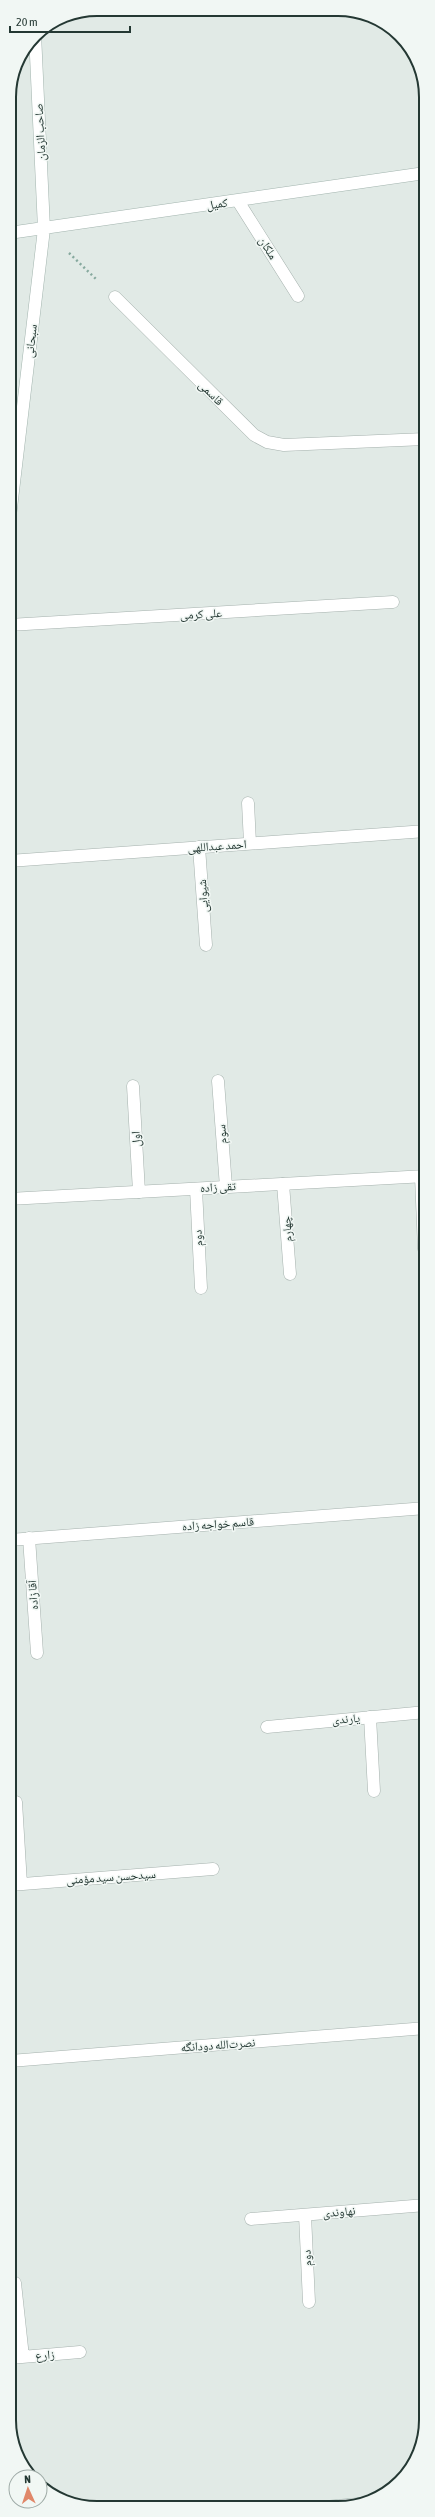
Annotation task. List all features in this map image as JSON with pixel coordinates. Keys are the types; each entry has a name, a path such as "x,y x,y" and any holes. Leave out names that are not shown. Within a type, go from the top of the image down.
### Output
{"street":[{"name":"صاحب الزمان","path":"35,44 44,229"},
{"name":"کمیل","path":"16,233 419,174"},
{"name":"ملکان","path":"238,201 298,296"},
{"name":"سبحانی","path":"16,466 44,229"},
{"name":"قاسمی","path":"115,297 254,435 267,442 284,445 419,439"},
{"name":"علی کرمی","path":"16,625 393,602"},
{"path":"248,803 250,843"},
{"name":"احمد عبداللهی","path":"16,860 419,831"},
{"name":"شیوایی","path":"199,847 206,945"},
{"name":"سوم","path":"218,1081 226,1187"},
{"name":"اول","path":"133,1086 139,1192"},
{"name":"تقی زاده","path":"16,1199 419,1176"},
{"name":"چهارم","path":"283,1184 290,1274"},
{"name":"دوم","path":"196,1188 201,1288"},
{"name":"قاسم خواجه زاده","path":"16,1539 419,1509"},
{"name":"آقا زاده","path":"29,1538 37,1653"},
{"name":"یارندی","path":"267,1727 419,1713"},
{"path":"370,1717 374,1791"},
{"name":"سیدحسن سید مؤمنی","path":"16,1884 213,1869"},
{"name":"نصرت‌الله دودانگه","path":"16,2061 419,2029"},
{"name":"نهاوندی","path":"251,2219 419,2206"},
{"name":"دوم","path":"305,2215 309,2302"},
{"path":"16,2291 23,2357"},
{"name":"زارع","path":"16,2358 80,2352"}],"path":[{"path":"44,229 115,297"}]}
